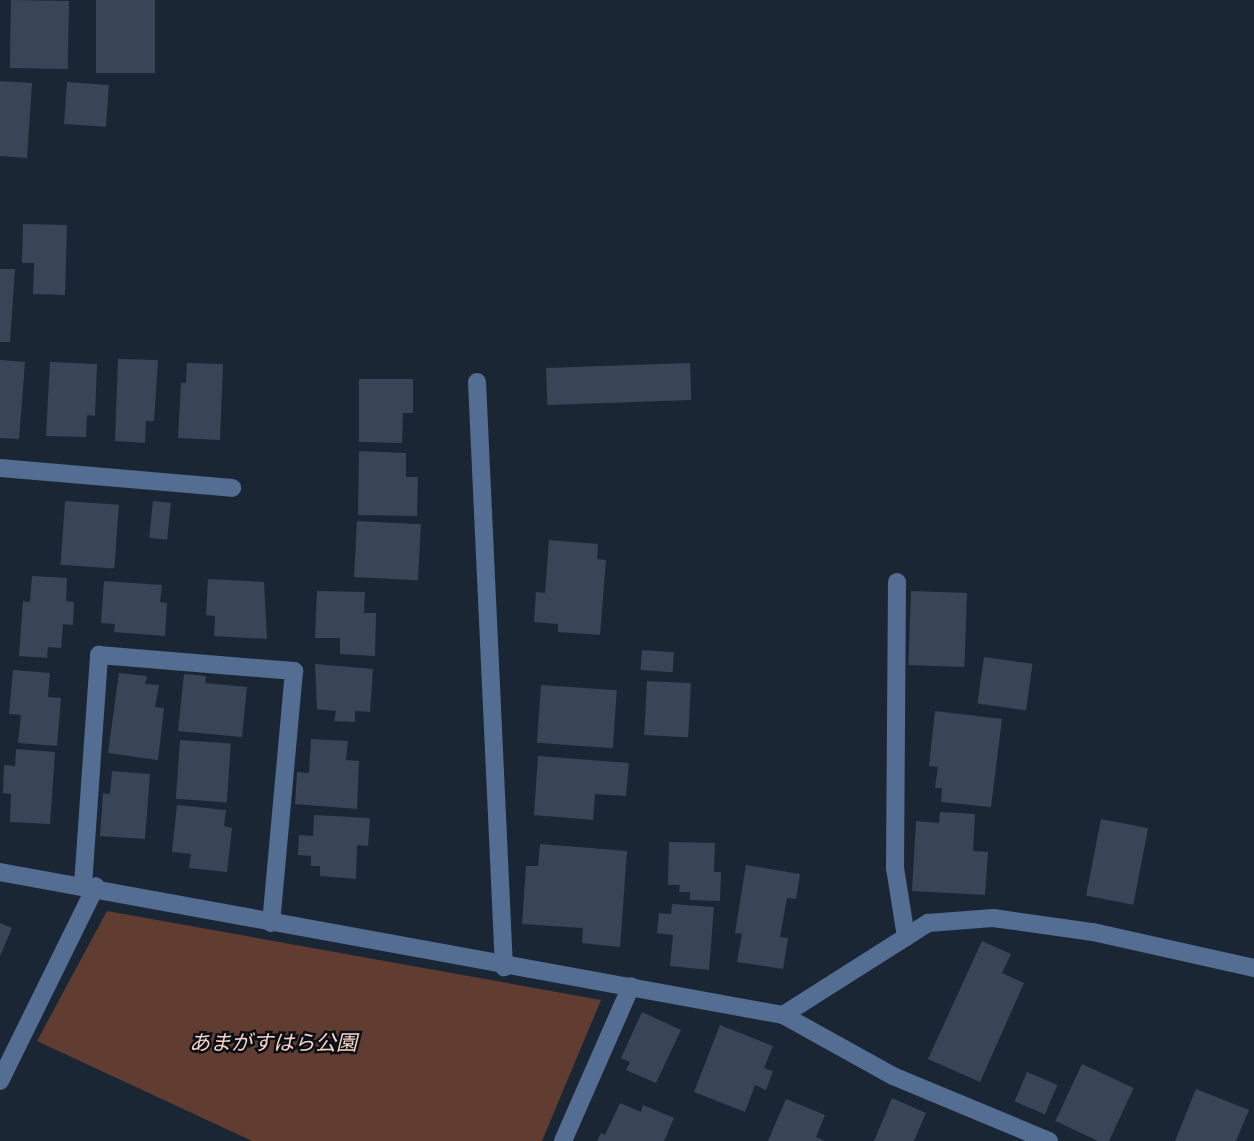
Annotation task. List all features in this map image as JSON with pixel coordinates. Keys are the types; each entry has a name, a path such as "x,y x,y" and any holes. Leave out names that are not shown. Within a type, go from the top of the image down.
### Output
{"street":[{"path":"477,382 504,967"},
{"path":"0,468 232,488"},
{"path":"897,582 895,868 906,937"},
{"path":"0,1081 89,886 99,655 294,671 271,923"},
{"path":"0,872 89,886 504,967 631,986 783,1015 893,1076 1049,1141"},
{"path":"783,1015 928,923 993,918 1093,932 1254,968"},
{"path":"563,1141 631,986"}],"green space":[{"name":"あまがすはら公園","path":"107,911 601,1000 542,1141 252,1141 37,1041"}],"building":[{"path":"11,0 69,1 68,69 10,68"},
{"path":"96,0 155,0 155,73 96,73"},
{"path":"0,81 32,83 27,158 0,156"},
{"path":"67,82 109,85 106,127 64,124"},
{"path":"23,224 67,225 65,295 33,294 34,263 22,263"},
{"path":"0,269 15,269 10,342 0,342"},
{"path":"118,359 158,360 154,421 146,421 145,443 115,441"},
{"path":"0,360 25,362 19,439 0,438"},
{"path":"50,362 97,364 95,416 87,415 86,437 46,436"},
{"path":"187,363 223,364 220,440 178,438 181,383 186,383"},
{"path":"690,363 691,400 547,405 546,368"},
{"path":"359,379 413,379 413,413 403,413 402,443 359,442"},
{"path":"359,451 406,453 406,477 418,477 417,516 358,515"},
{"path":"65,501 119,505 114,569 61,565"},
{"path":"153,501 171,503 167,540 149,538"},
{"path":"357,521 421,524 418,580 354,577"},
{"path":"549,540 598,544 597,559 606,560 600,635 558,632 558,624 534,622 536,592 545,593"},
{"path":"32,576 67,578 66,601 74,602 73,625 63,624 61,648 48,647 47,658 19,656 23,601 30,602"},
{"path":"208,579 264,582 267,639 214,636 215,616 206,615"},
{"path":"104,581 162,585 160,602 167,603 165,636 114,632 115,624 101,623"},
{"path":"317,591 365,592 364,613 376,613 375,656 340,654 340,638 315,638"},
{"path":"911,591 967,593 964,667 908,665"},
{"path":"642,650 674,652 673,672 641,670"},
{"path":"984,657 1033,664 1026,710 977,704"},
{"path":"315,664 373,669 370,712 355,711 355,722 334,721 336,711 317,709"},
{"path":"13,670 50,673 48,697 61,698 57,746 18,743 21,715 9,714"},
{"path":"119,673 147,676 145,684 159,685 155,707 164,708 158,760 108,753"},
{"path":"184,674 206,676 205,683 247,687 242,737 178,731"},
{"path":"647,681 691,683 688,737 644,735"},
{"path":"541,685 617,690 613,748 537,743"},
{"path":"935,711 1002,719 991,807 941,802 942,788 935,788 938,767 929,766"},
{"path":"311,739 348,741 346,760 359,761 357,809 295,804 297,772 309,773"},
{"path":"180,740 231,744 227,802 176,799"},
{"path":"16,749 55,752 50,824 10,822 11,794 3,793 4,765 15,766"},
{"path":"538,756 629,763 626,796 595,794 593,820 534,815"},
{"path":"112,771 150,774 145,839 100,836 103,793 110,794"},
{"path":"177,805 226,810 224,826 232,828 227,872 189,868 191,854 172,852"},
{"path":"940,812 975,814 973,851 988,852 985,895 912,891 916,821 939,823"},
{"path":"314,815 370,818 368,846 357,845 356,879 320,876 320,866 311,866 311,856 298,855 299,835 313,836"},
{"path":"1101,819 1148,828 1133,905 1086,896"},
{"path":"669,842 715,843 714,872 721,872 720,901 690,900 690,892 679,892 680,885 668,885"},
{"path":"540,844 627,851 620,947 582,943 583,928 522,924 526,866 538,866"},
{"path":"746,865 800,874 796,899 787,898 780,937 788,938 783,969 737,962 742,934 735,933"},
{"path":"672,904 714,907 709,970 670,966 673,935 657,933 659,913 671,914"},
{"path":"0,923 12,928 0,956"},
{"path":"982,941 1011,954 1002,973 1024,983 980,1082 928,1059"},
{"path":"642,1012 681,1030 656,1083 626,1070 630,1062 621,1058"},
{"path":"720,1025 773,1046 764,1068 773,1071 766,1090 755,1085 745,1112 694,1092"},
{"path":"1082,1064 1134,1088 1109,1141 1098,1141 1055,1121"},
{"path":"1027,1072 1057,1085 1045,1114 1014,1101"},
{"path":"1196,1089 1249,1110 1236,1141 1175,1141"},
{"path":"892,1098 926,1113 914,1141 874,1141"},
{"path":"786,1099 825,1115 816,1137 825,1141 768,1141"},
{"path":"620,1103 641,1112 643,1105 674,1118 664,1141 597,1141 601,1133 605,1135"}]}
